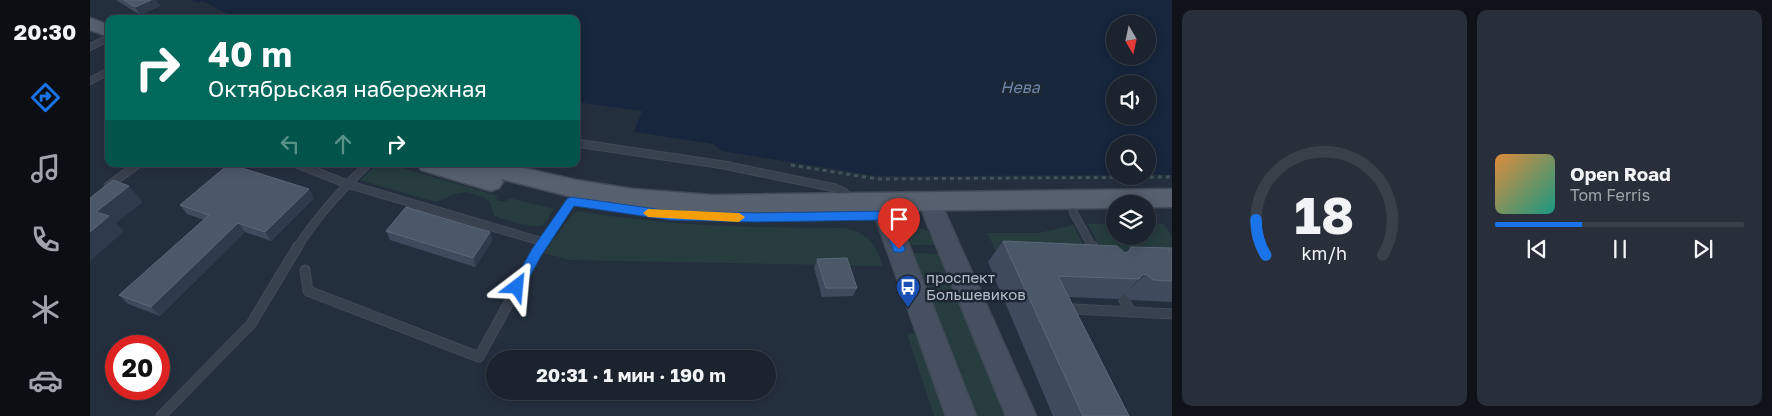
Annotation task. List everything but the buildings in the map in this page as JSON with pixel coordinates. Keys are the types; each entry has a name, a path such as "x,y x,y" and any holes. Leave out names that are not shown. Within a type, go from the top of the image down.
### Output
{"main road":[{"path":"90,23 100,40"},
{"path":"439,167 514,189 571,202 670,215 756,218 884,209 1172,198"},
{"path":"486,167 576,189 633,198 712,204 852,202 884,209"},
{"path":"932,208 1106,212"},
{"path":"932,208 1021,416"},
{"path":"884,209 961,416"},
{"path":"1156,211 1172,211"}],"lane":[{"path":"90,80 105,74"},
{"path":"580,144 724,165 835,188 848,195 852,202"},
{"path":"104,189 134,167"},
{"path":"304,167 346,184 543,242"},
{"path":"161,416 251,324 310,227 346,184 365,167"},
{"path":"304,270 308,291 479,357 543,242 571,202"},
{"path":"1073,212 1102,262"},
{"path":"1124,300 1131,312"},
{"path":"1065,322 1066,313 1074,309 1172,314"}],"path":[{"path":"790,165 877,179 1172,177"}],"green space":[{"path":"375,167 399,167 498,196 496,200 506,202 509,198 554,209 544,224 532,226 494,216 490,202 483,197 466,192 455,194 436,202 360,180"},
{"path":"577,211 677,223 845,228 860,233 874,245 883,266 570,260 544,253 571,216"},
{"path":"1087,224 1106,224 1106,245 1156,245 1156,224 1164,224 1172,236 1172,262 1109,260"},
{"path":"1073,225 1092,260 998,255 987,233 1039,233"},
{"path":"916,227 928,231 937,245 908,245 905,236 906,231"},
{"path":"912,253 942,254 1010,416 975,416"},
{"path":"918,333 947,416 934,416 907,334"}],"water":[{"name":"Нева","path":"192,0 1172,0 1172,175 1156,174 1156,135 1106,135 1106,175 878,176 722,151 713,144 580,124 580,15 230,15 202,1 198,3"}],"pier":[{"path":"580,103 642,111 634,132 580,124"}],"slow traffic":[{"path":"648,213 739,217"}],"place":[{"name":"проспект Большевиков","path":"908,308"}],"route":[{"path":"517,287 536,252 571,202 631,211 716,217 886,215 899,249"}]}
